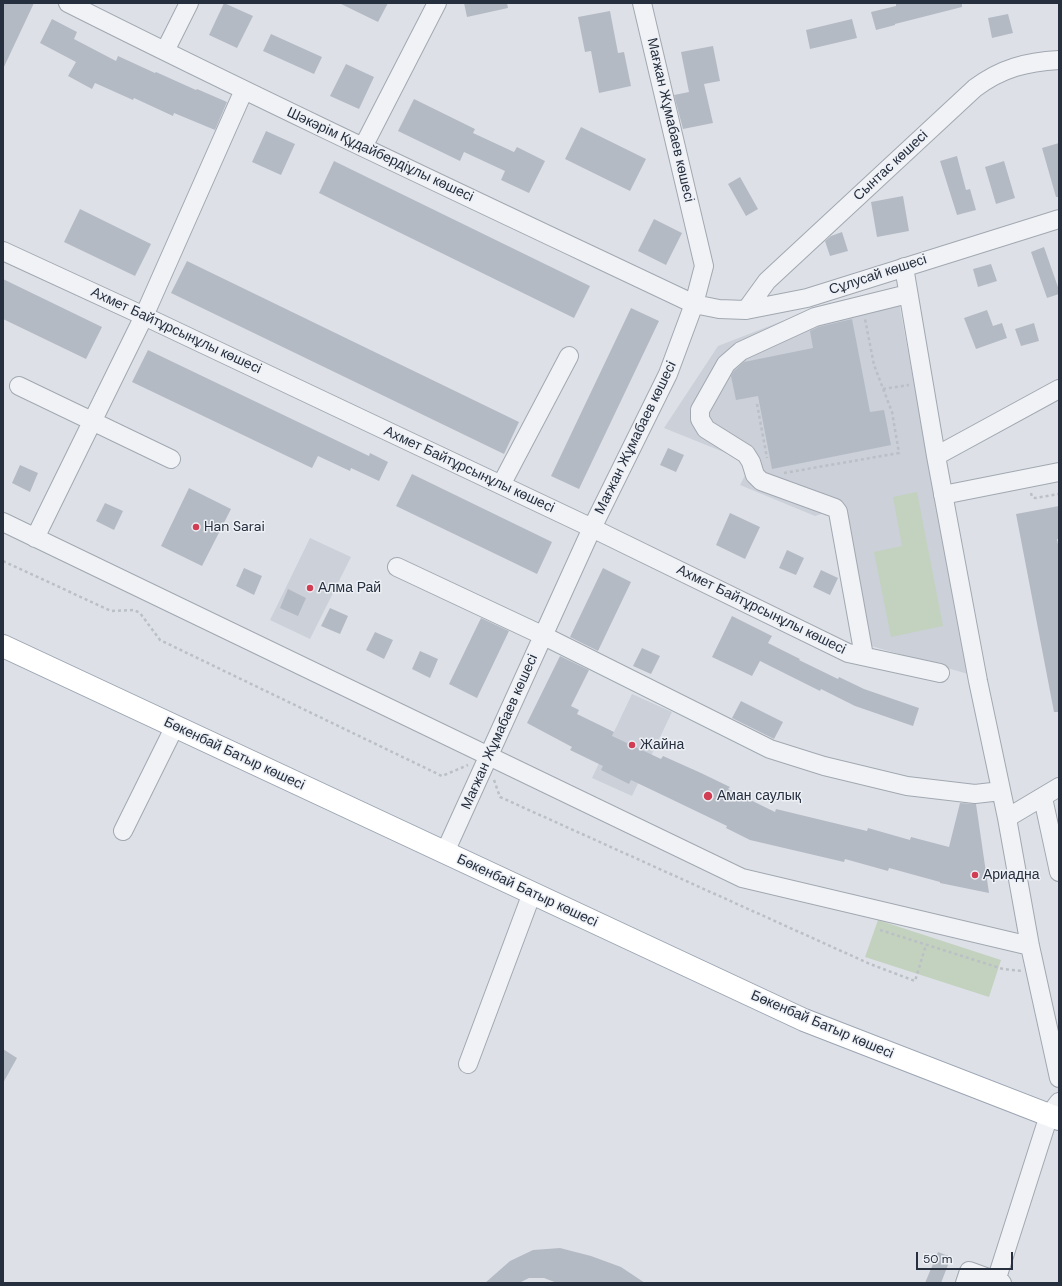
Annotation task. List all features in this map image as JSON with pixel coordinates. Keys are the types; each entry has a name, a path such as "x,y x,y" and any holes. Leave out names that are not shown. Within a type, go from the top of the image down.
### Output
{"main road":[{"name":"Бөкенбай Батыр көшесі","path":"3,646 804,1020 1056,1112"}],"street":[{"name":"Шәкәрім Құдайбердіұлы көшесі","path":"68,3 244,90 694,304"},
{"path":"165,51 189,3"},
{"path":"363,147 436,3"},
{"name":"Мағжан Жұмабаев көшесі","path":"445,852 592,528 668,374 694,304 704,266 642,3"},
{"name":"Сынтас көшесі","path":"746,310 767,281 975,88 1002,71 1020,65 1059,60"},
{"path":"35,538 144,316 244,90"},
{"name":"Сұлусай көшесі","path":"694,304 746,310 807,298 1059,219"},
{"name":"Ахмет Байтұрсынұлы көшесі","path":"3,251 592,528 848,653 940,673"},
{"path":"904,267 936,456 978,681 1007,818 1030,946 1059,1078"},
{"path":"864,656 838,512 835,508 761,481 755,475 751,462 746,454 706,430 700,419 700,410 726,364 742,351 815,317 908,294"},
{"path":"501,485 569,356"},
{"path":"20,386 171,459"},
{"path":"936,456 1059,389"},
{"path":"943,495 1059,472"},
{"path":"3,522 742,878 1030,946"},
{"path":"397,567 544,636 770,749 824,766 906,786 975,794 1001,791"},
{"path":"123,831 175,726"},
{"path":"1007,818 1043,798 1059,787"},
{"path":"1043,798 1059,872"},
{"path":"468,1064 532,893"},
{"path":"965,1283 969,1271 999,1282 1056,1112"}],"path":[{"path":"778,474 899,453 892,412 874,365 862,305"},
{"path":"883,389 923,382"},
{"path":"757,404 768,461"},
{"path":"880,930 1003,969"}],"shaded area":[{"path":"896,287 968,674 854,641 830,511 815,516 740,485 747,471 741,459 664,428 718,346 808,311"},
{"name":"Алма Рай","path":"310,538 351,557 310,639 270,620"},
{"name":"Жайна","path":"632,694 672,712 632,796 592,778"}],"green space":[{"path":"917,492 943,626 891,637 874,552 902,546 893,497"},
{"path":"878,920 1001,960 989,997 865,957"}],"building":[{"path":"3,3 34,3 3,69"},
{"path":"224,3 253,16 237,48 209,35"},
{"path":"339,3 388,3 378,22"},
{"path":"464,3 507,3 508,8 467,17"},
{"path":"896,3 962,3 962,7 876,30 871,12 896,6"},
{"path":"610,11 618,53 624,52 631,86 599,93 591,51 585,52 578,17"},
{"path":"1008,14 1013,33 992,38 988,18"},
{"path":"52,19 77,32 74,39 116,61 118,56 155,73 156,72 227,102 215,130 174,113 173,116 134,98 133,100 95,83 92,89 68,76 76,62 40,43"},
{"path":"852,19 857,38 810,49 806,30"},
{"path":"271,34 322,57 314,74 263,51"},
{"path":"713,46 720,81 704,84 713,123 683,129 674,95 689,92 681,52"},
{"path":"346,64 374,77 359,109 330,96"},
{"path":"414,99 475,129 473,133 514,152 517,147 545,161 529,193 501,180 505,171 464,152 460,161 398,131"},
{"path":"581,127 646,159 630,191 565,159"},
{"path":"266,131 295,144 281,175 252,162"},
{"path":"1059,143 1059,197 1056,197 1042,148"},
{"path":"957,156 966,190 970,189 976,210 957,215 940,161"},
{"path":"334,161 590,286 574,318 319,193"},
{"path":"1004,161 1015,198 996,204 985,167"},
{"path":"740,177 758,209 746,216 728,184"},
{"path":"903,196 909,231 877,237 871,202"},
{"path":"80,209 151,244 135,276 64,242"},
{"path":"654,219 682,233 666,265 638,251"},
{"path":"842,232 848,251 830,256 825,241 831,236"},
{"path":"1044,247 1059,290 1059,294 1047,298 1031,252"},
{"path":"187,261 519,422 504,454 171,293"},
{"path":"991,264 997,281 978,287 973,269"},
{"path":"3,279 102,327 86,359 3,319"},
{"path":"631,308 659,321 579,489 551,476"},
{"path":"987,310 993,326 1002,323 1007,338 976,349 964,318"},
{"path":"852,319 870,412 884,410 891,445 772,469 758,396 736,400 731,376 734,371 744,362 813,348 810,331 818,327"},
{"path":"1034,323 1039,341 1021,346 1015,329"},
{"path":"148,350 369,456 370,453 388,462 379,481 351,468 350,471 318,456 312,468 132,382"},
{"path":"668,448 684,455 676,472 660,465"},
{"path":"20,465 38,473 30,492 12,483"},
{"path":"412,474 552,542 537,574 396,506"},
{"name":"Han Sarai","path":"189,488 231,509 202,566 161,546"},
{"path":"105,503 123,511 114,530 96,521"},
{"path":"1059,506 1059,539 1057,539 1059,550 1059,712 1054,712 1016,514"},
{"path":"730,513 760,527 745,559 716,545"},
{"path":"787,550 804,558 796,575 779,568"},
{"path":"244,568 262,576 254,595 236,586"},
{"path":"603,568 631,582 598,651 570,637"},
{"path":"821,570 838,578 830,595 813,587"},
{"path":"288,589 306,598 298,616 280,608"},
{"path":"330,608 348,616 340,634 321,626"},
{"path":"732,616 772,636 768,643 800,659 799,660 838,679 839,677 864,689 919,708 913,726 855,706 821,689 820,691 760,661 752,676 712,657"},
{"path":"481,618 509,631 477,698 449,684"},
{"path":"375,632 393,640 384,659 366,650"},
{"path":"642,648 660,656 651,674 633,666"},
{"path":"420,651 438,659 430,678 412,669"},
{"path":"560,656 589,670 571,706 579,710 577,714 614,732 612,736 661,759 663,756 701,773 730,787 728,789 775,812 776,809 867,831 868,828 910,840 911,837 949,847 960,803 976,804 989,893 940,883 889,868 888,871 845,859 844,862 750,840 726,828 727,826 631,780 629,784 601,770 603,766 570,750 572,747 527,723"},
{"path":"741,701 783,722 774,739 732,718"},
{"path":"3,1049 17,1058 3,1083"},
{"path":"560,1248 591,1256 621,1267 645,1283 557,1283 544,1278 529,1278 519,1283 485,1283 510,1261 533,1250"},
{"path":"938,1252 951,1257 941,1283 925,1283"}],"place":[{"name":"Han Sarai","path":"196,527"},
{"name":"Алма Рай","path":"310,588"},
{"name":"Жайна","path":"632,745"},
{"name":"Аман саулық","path":"708,796"},
{"name":"Ариадна","path":"975,875"}]}
